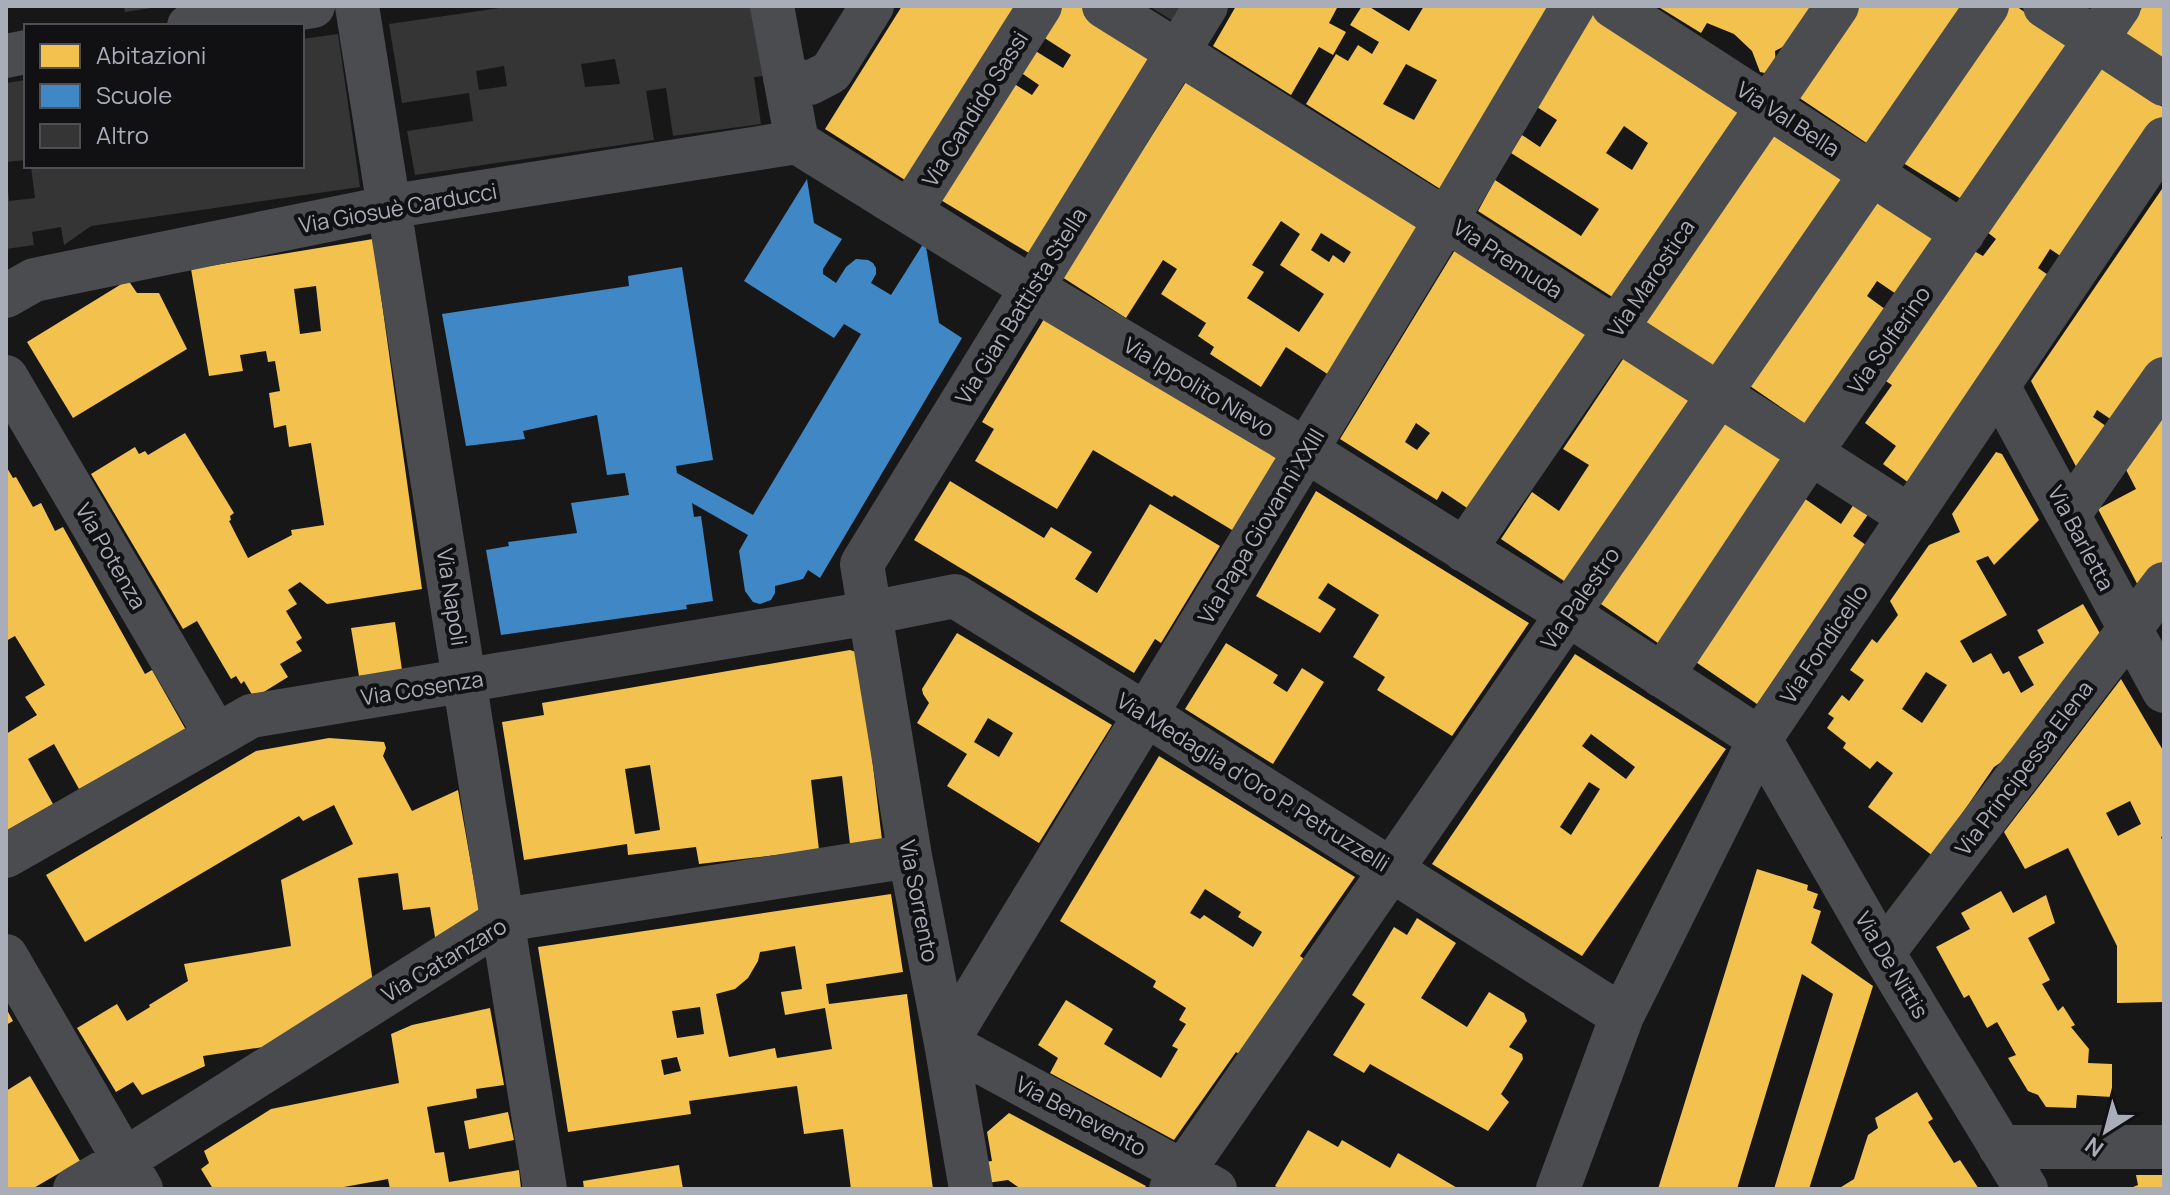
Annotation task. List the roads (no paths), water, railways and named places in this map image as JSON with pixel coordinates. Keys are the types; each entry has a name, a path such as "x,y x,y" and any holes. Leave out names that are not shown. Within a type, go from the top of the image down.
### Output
{"street":[{"path":"201,24 313,6"},
{"name":"Via Napoli","path":"357,6 545,1189"},
{"path":"772,6 797,142"},
{"path":"785,78 810,83 831,72 872,6"},
{"name":"Via Candido Sassi","path":"910,211 1040,6"},
{"name":"Via Premuda","path":"1104,6 1909,516"},
{"name":"Via Gian Battista Stella","path":"870,613 862,564 1206,6"},
{"name":"Via Papa Giovanni XXIII","path":"946,1043 1307,451 1573,6"},
{"name":"Via Val Bella","path":"1613,6 1963,233"},
{"name":"Via Marostica","path":"1464,550 1837,6"},
{"name":"Via Palestro","path":"1190,1183 1391,870 1987,6"},
{"path":"2045,6 2107,23 2164,84"},
{"name":"Via Solferino","path":"1662,676 1811,452 2107,23"},
{"name":"Via Fondicello","path":"1558,1189 1622,1016 1760,739 2164,139"},
{"name":"Via Giosuè Carducci","path":"6,296 34,280 389,207 797,142"},
{"name":"Via Ippolito Nievo","path":"797,142 1032,288 1307,451 1568,614 1760,739"},
{"name":"Via Potenza","path":"6,377 216,735"},
{"path":"2069,514 2164,379"},
{"name":"Via Barletta","path":"1998,386 2164,691"},
{"name":"Via Principessa Elena","path":"1883,953 2164,584"},
{"name":"Via Medaglia d'Oro P. Petruzzelli","path":"870,613 955,596 1622,1016"},
{"name":"Via Cosenza","path":"6,856 251,716 870,613"},
{"name":"Via Sorrento","path":"870,613 910,856 971,1189"},
{"name":"Via De Nittis","path":"1760,739 1883,953 2026,1189"},
{"name":"Via Catanzaro","path":"75,1189 133,1174 503,920 910,856"},
{"path":"6,956 133,1174"},
{"name":"Via Benevento","path":"946,1043 1190,1183"},
{"path":"2000,1147 2164,1147"}]}
